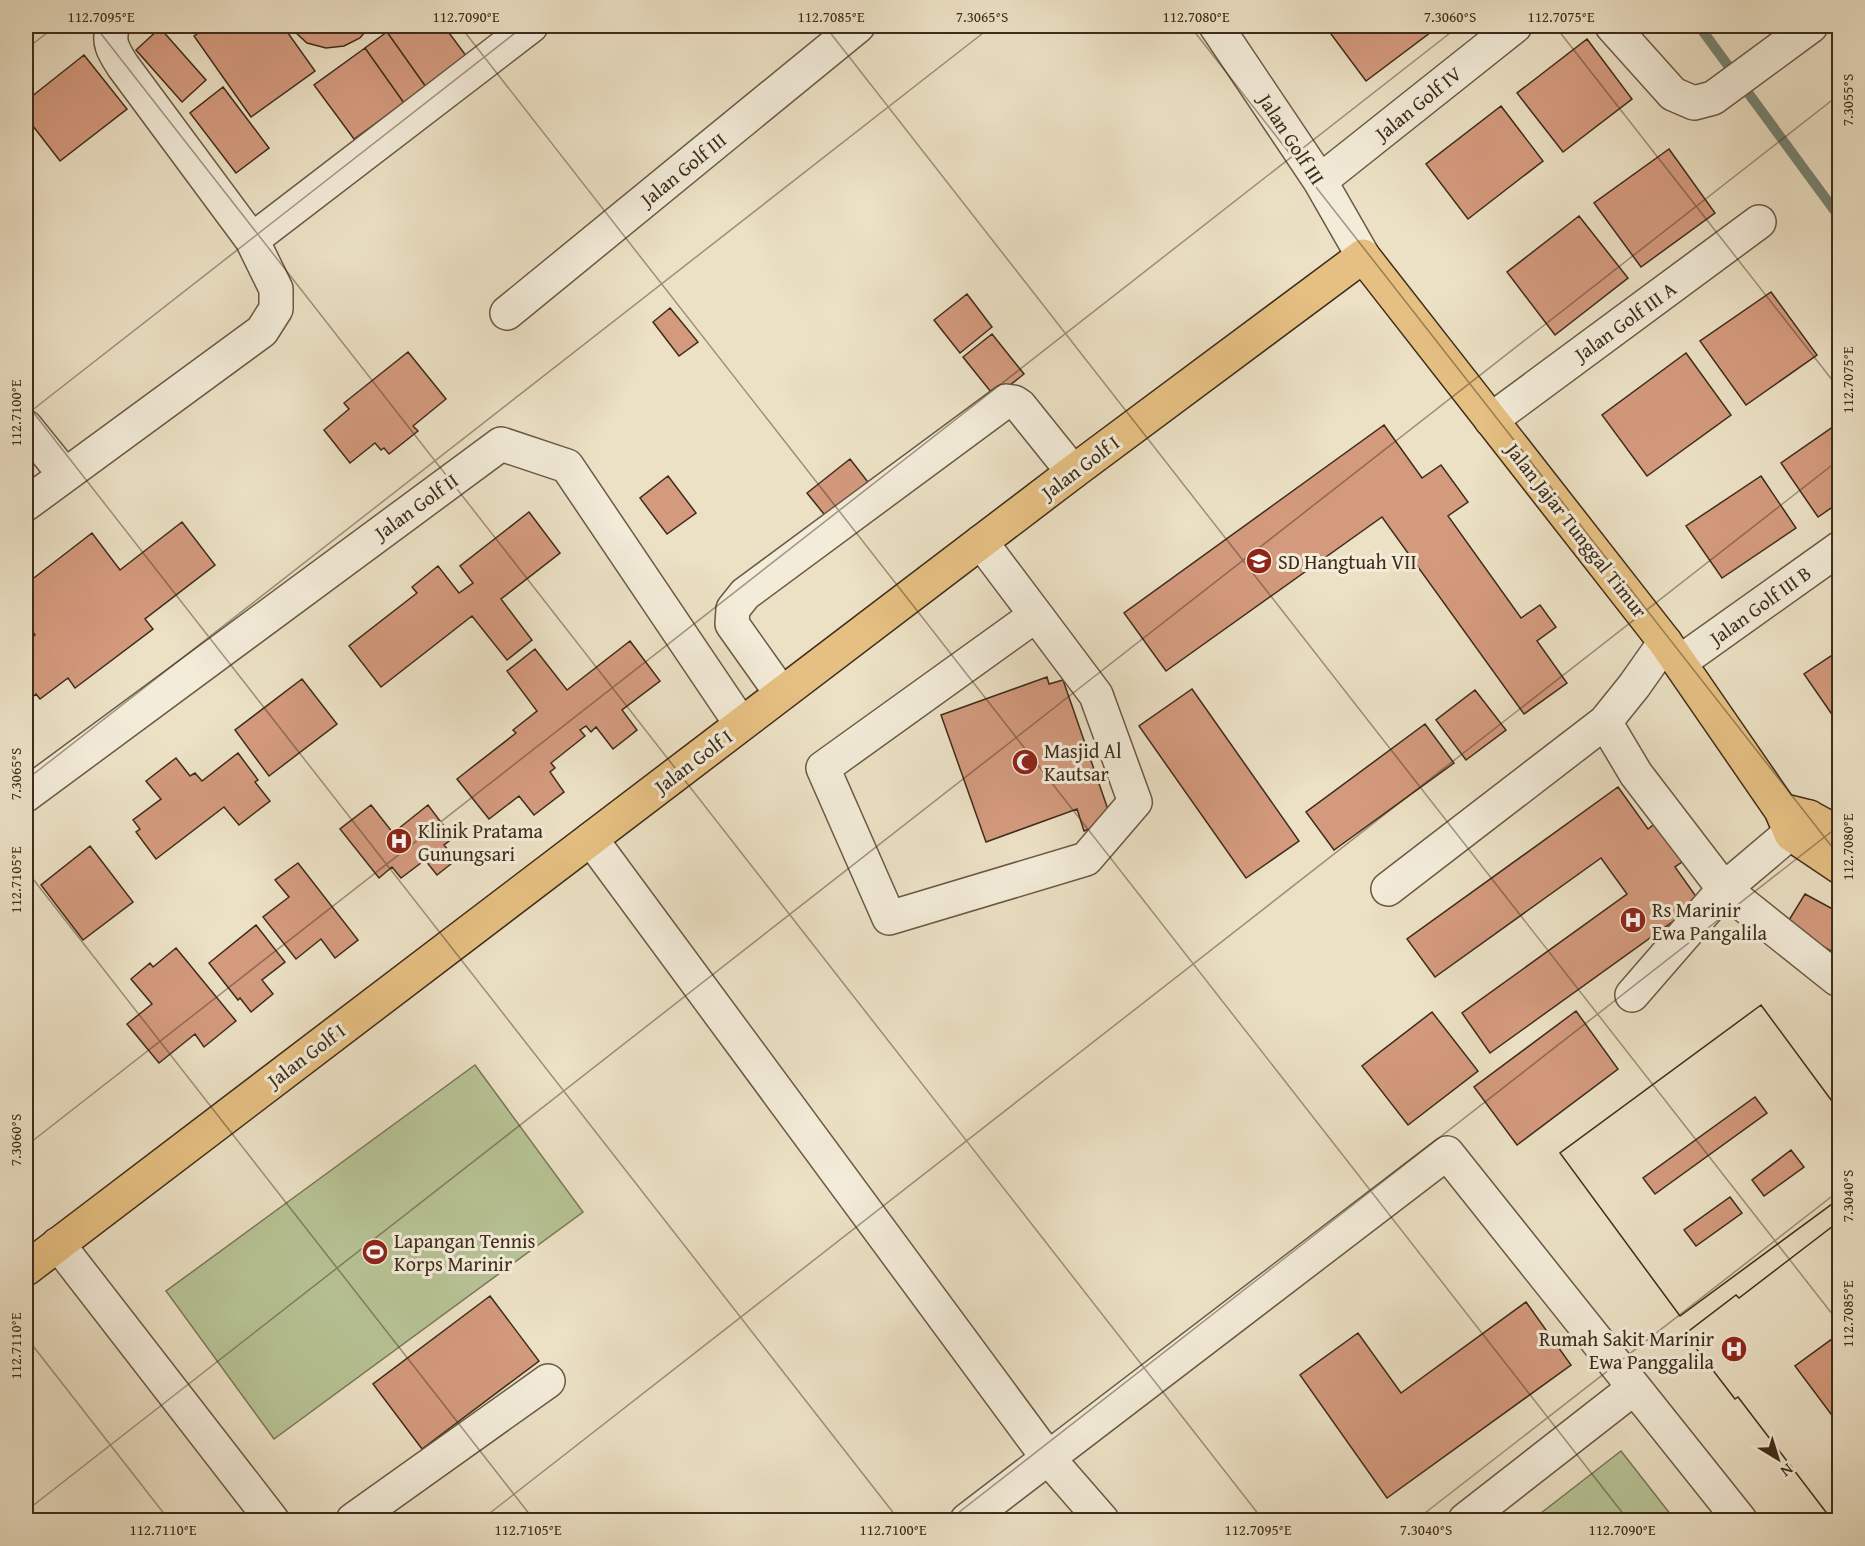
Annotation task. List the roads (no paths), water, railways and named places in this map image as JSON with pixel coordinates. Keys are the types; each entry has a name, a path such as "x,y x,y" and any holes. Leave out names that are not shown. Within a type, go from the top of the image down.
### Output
{"main road":[{"name":"Jalan Jajar Tunggal Timur","path":"1363,256 1672,652 1794,821 1839,867"},
{"name":"Jalan Golf I","path":"26,1269 781,693 1363,256"},
{"name":"Jalan Jajar Tunggal Timur","path":"1794,821 1839,834"}],"street":[{"path":"26,504 262,331 276,309 276,289 252,240 123,66 112,48 110,34 113,26"},
{"path":"252,240 531,26"},
{"name":"Jalan Golf III","path":"507,313 858,26"},
{"name":"Jalan Golf III","path":"1216,26 1320,181 1363,256"},
{"name":"Jalan Golf IV","path":"1320,181 1515,26"},
{"path":"1612,26 1673,94 1694,103 1713,98 1811,26"},
{"name":"Jalan Golf III A","path":"1491,420 1759,222"},
{"path":"781,693 745,594 1006,401 1020,406 1073,472"},
{"path":"26,427 64,474"},
{"name":"Jalan Golf II","path":"26,795 501,444 567,466 741,724"},
{"path":"981,542 1036,615 1096,695 1135,802 1086,859 889,918 823,768 1036,615"},
{"name":"Jalan Golf III B","path":"1388,889 1605,722 1634,686 1672,652 1839,548"},
{"path":"1605,722 1636,774 1724,889 1837,979"},
{"path":"1632,995 1724,889 1794,821"},
{"path":"591,839 1048,1458 1102,1521"},
{"path":"967,1521 1447,1153 1740,1521"},
{"path":"58,1244 272,1521"},
{"path":"353,1521 548,1381"},
{"path":"1465,1521 1634,1388"}],"waterway":[{"path":"1699,26 1840,218"}],"place":[{"name":"SD Hangtuah VII","path":"1259,561"},
{"name":"Masjid Al Kautsar","path":"1025,762"},
{"name":"Klinik Pratama Gunungsari","path":"399,841"},
{"name":"Rs Marinir Ewa Pangalila","path":"1633,920"},
{"name":"Lapangan Tennis Korps Marinir","path":"375,1252"},
{"name":"Rumah Sakit Marinir Ewa Panggalila","path":"1734,1349"}]}
